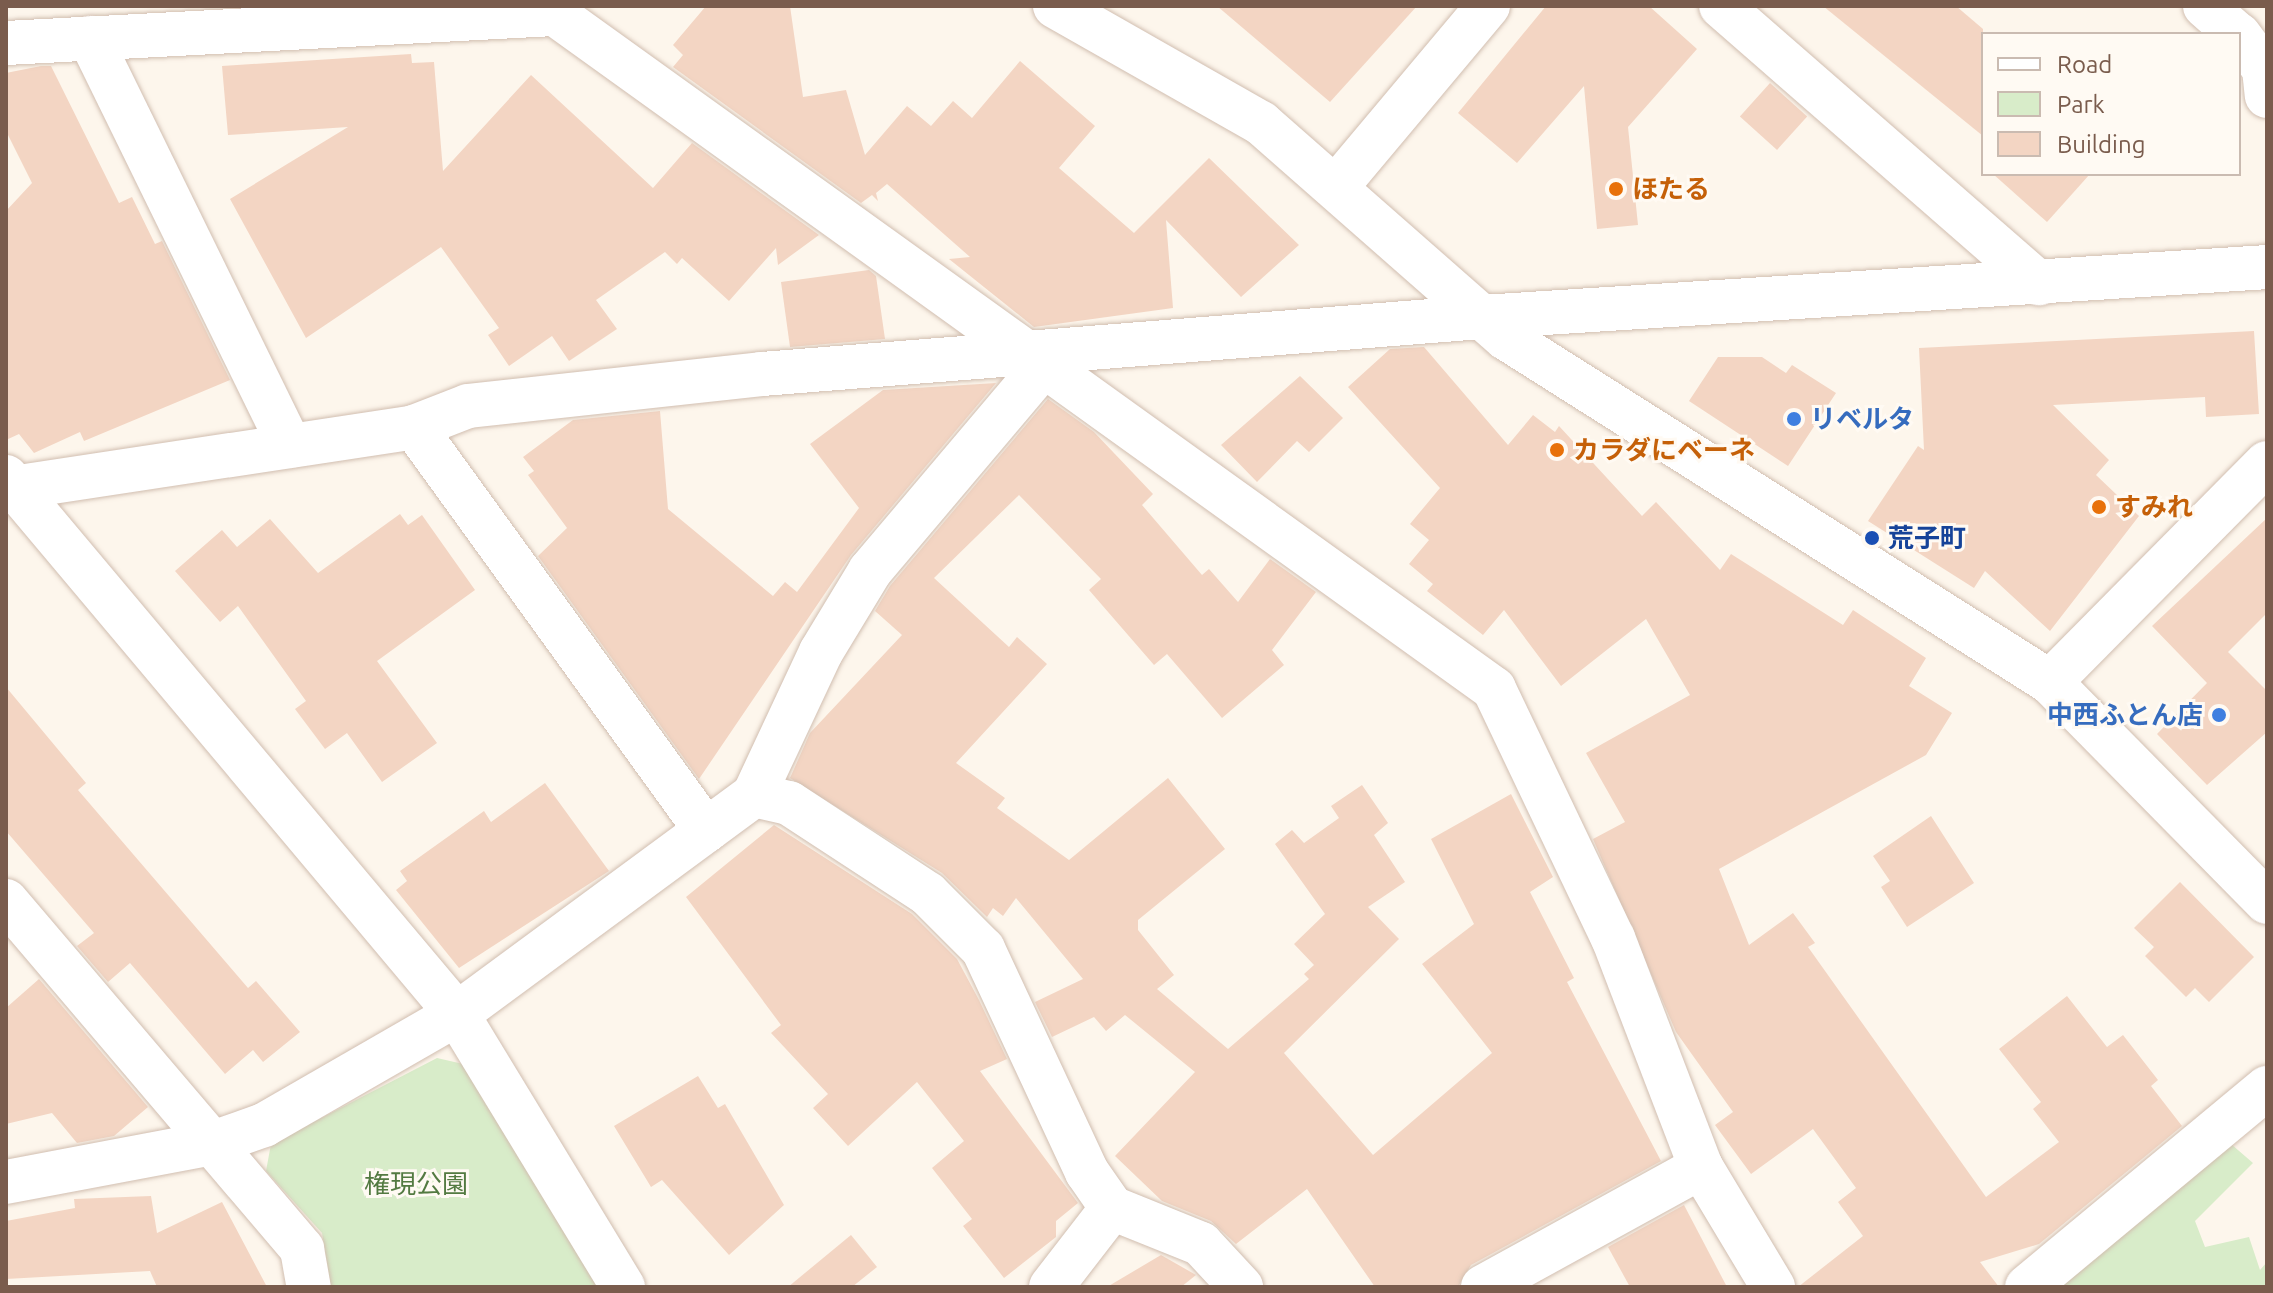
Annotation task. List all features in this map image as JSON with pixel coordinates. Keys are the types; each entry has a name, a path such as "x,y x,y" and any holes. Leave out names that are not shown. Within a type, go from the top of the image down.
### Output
{"street":[{"path":"1055,6 1261,123 1337,186 1482,317 2050,682 2267,902"},
{"path":"1721,6 2039,283"},
{"path":"2205,6 2235,32"},
{"path":"1337,186 1485,7"},
{"path":"6,43 549,10 1494,689 1613,938 1701,1167 1773,1287"},
{"path":"90,38 290,446"},
{"path":"2241,39 2264,69 2267,96"},
{"path":"9,484 414,427 468,406 1482,317 2267,267"},
{"path":"6,1182 213,1143 264,1125 457,1014 754,795 821,652 870,571 1037,358"},
{"path":"414,427 706,831"},
{"path":"2050,682 2267,463"},
{"path":"9,484 457,1014 623,1287"},
{"path":"754,795 789,803 928,894 983,949 1087,1172 1112,1208 1201,1244 1241,1287"},
{"path":"6,901 302,1249 309,1287"},
{"path":"2027,1287 2267,1088"},
{"path":"1483,1287 1701,1167"},
{"path":"1051,1287 1112,1208"}],"green space":[{"name":"権現公園","path":"437,1058 463,1064 599,1287 331,1287 322,1233 266,1171 271,1144"},
{"path":"2231,1144 2253,1163 2195,1221 2205,1247 2249,1237 2260,1270 2267,1262 2267,1287 2057,1287"}],"building":[{"path":"706,6 790,6 803,97 846,90 865,155 907,106 931,126 953,101 972,118 1020,61 1095,126 1059,168 1134,233 1209,158 1299,245 1241,297 1166,220 1173,308 1034,327 949,259 970,257 887,184 876,193 878,201 872,195 861,203 673,67 683,55 673,45"},
{"path":"1217,6 1417,6 1330,102"},
{"path":"1546,6 1649,6 1697,49 1628,127 1638,225 1597,229 1584,86 1517,163 1458,113"},
{"path":"1823,6 1956,6 1983,29 1981,134"},
{"path":"411,54 412,63 434,62 443,171 531,75 653,188 692,143 819,235 778,265 776,248 729,301 682,258 677,264 665,252 596,300 617,329 569,361 552,336 509,366 488,335 499,328 441,247 306,338 230,199 348,127 228,135 222,66"},
{"path":"51,66 119,203 132,197 155,244 162,241 230,380 84,441 80,432 34,453 19,434 6,440 6,211 32,183 6,131 6,73"},
{"path":"1770,83 1807,116 1777,150 1740,116"},
{"path":"1995,176 2088,176 2047,222"},
{"path":"869,270 876,276 885,339 790,347 781,282"},
{"path":"2254,331 2259,414 2206,417 2205,397 2053,405 2109,460 2096,475 2139,516 2050,631 1985,571 1974,588 1868,521 1918,446 1924,450 1919,348"},
{"path":"1424,347 1508,445 1533,415 1555,432 1559,426 1642,516 1656,502 1720,570 1731,554 1843,625 1853,610 1926,658 1909,686 1952,713 1926,755 1719,869 1749,945 1793,913 1815,943 1808,947 1986,1197 2059,1142 2033,1109 2041,1102 1999,1049 2067,996 2107,1047 2123,1035 2158,1080 2151,1086 2182,1126 2039,1244 1980,1262 1999,1287 1798,1287 1863,1236 1838,1202 1856,1188 1813,1129 1751,1174 1715,1125 1733,1112 1676,1032 1593,839 1625,822 1586,753 1690,695 1646,619 1561,686 1504,610 1483,635 1427,591 1433,584 1409,564 1429,540 1410,524 1440,488 1348,387 1390,349"},
{"path":"1718,357 1762,357 1786,373 1792,365 1836,393 1788,466 1689,401"},
{"path":"1300,376 1343,418 1309,452 1297,441 1257,482 1221,445"},
{"path":"996,383 851,555 699,779 538,556 567,528 528,475 534,471 523,457 573,420 660,411 668,509 773,596 785,582 797,592 859,508 810,444 883,390"},
{"path":"1048,399 1094,432 1153,494 1142,505 1202,575 1209,569 1238,602 1270,559 1316,592 1272,650 1284,665 1222,718 1167,654 1154,665 1089,590 1101,579 1019,495 934,578 1009,647 1017,637 1047,664 956,763 1005,798 997,808 1069,860 1168,778 1225,849 1138,920 1138,930 1174,975 1157,989 1228,1049 1309,979 1304,974 1314,965 1294,944 1325,914 1275,844 1292,830 1304,843 1339,818 1331,806 1362,785 1388,823 1374,835 1405,882 1368,907 1399,939 1284,1053 1373,1155 1492,1053 1422,964 1474,924 1431,839 1511,794 1553,877 1530,892 1574,978 1567,982 1661,1161 1471,1265 1458,1287 1375,1287 1307,1189 1236,1244 1211,1221 1162,1201 1115,1156 1195,1072 1125,1015 1106,1031 1094,1017 1052,1037 1035,1002 1083,979 1016,898 1003,916 993,908 987,917 942,873 790,778 810,733 902,635 875,611 890,586"},
{"path":"400,514 408,525 422,515 475,590 377,661 437,743 382,782 347,733 325,749 295,709 306,701 238,606 220,622 175,571 222,530 237,547 270,519 318,573"},
{"path":"2267,518 2267,613 2228,652 2267,691 2267,732 2207,785 2157,734 2207,683 2152,626"},
{"path":"6,687 86,783 78,790 248,988 256,981 300,1032 263,1062 253,1050 225,1074 130,963 108,982 77,946 94,933 6,831"},
{"path":"545,783 609,871 459,968 396,890 407,881 400,871 484,811 491,822"},
{"path":"1931,816 1974,883 1907,927 1881,887 1890,881 1873,856"},
{"path":"774,825 912,914 957,959 979,1000 1007,1059 980,1071 1078,1203 1056,1221 1056,1237 1004,1278 963,1226 972,1219 932,1168 964,1141 917,1082 848,1146 813,1108 828,1094 771,1033 781,1025 686,897"},
{"path":"2180,882 2254,957 2209,1002 2195,988 2186,997 2145,956 2154,947 2134,928"},
{"path":"39,979 148,1107 114,1136 77,1143 52,1113 6,1124 6,1008"},
{"path":"698,1076 718,1108 725,1104 784,1205 729,1255 662,1180 651,1187 614,1126"},
{"path":"151,1196 157,1233 222,1202 267,1287 157,1287 150,1271 6,1279 6,1221 75,1208 74,1199"},
{"path":"1684,1205 1727,1287 1630,1287 1608,1247"},
{"path":"851,1235 877,1267 852,1287 788,1287"},
{"path":"1161,1255 1196,1275 1181,1287 1107,1287"}],"place":[{"name":"ほたる","path":"1616,189"},
{"name":"リベルタ","path":"1794,419"},
{"name":"カラダにベーネ","path":"1557,450"},
{"name":"すみれ","path":"2099,507"},
{"name":"荒子町","path":"1872,538"},
{"name":"中西ふとん店","path":"2219,715"}]}
